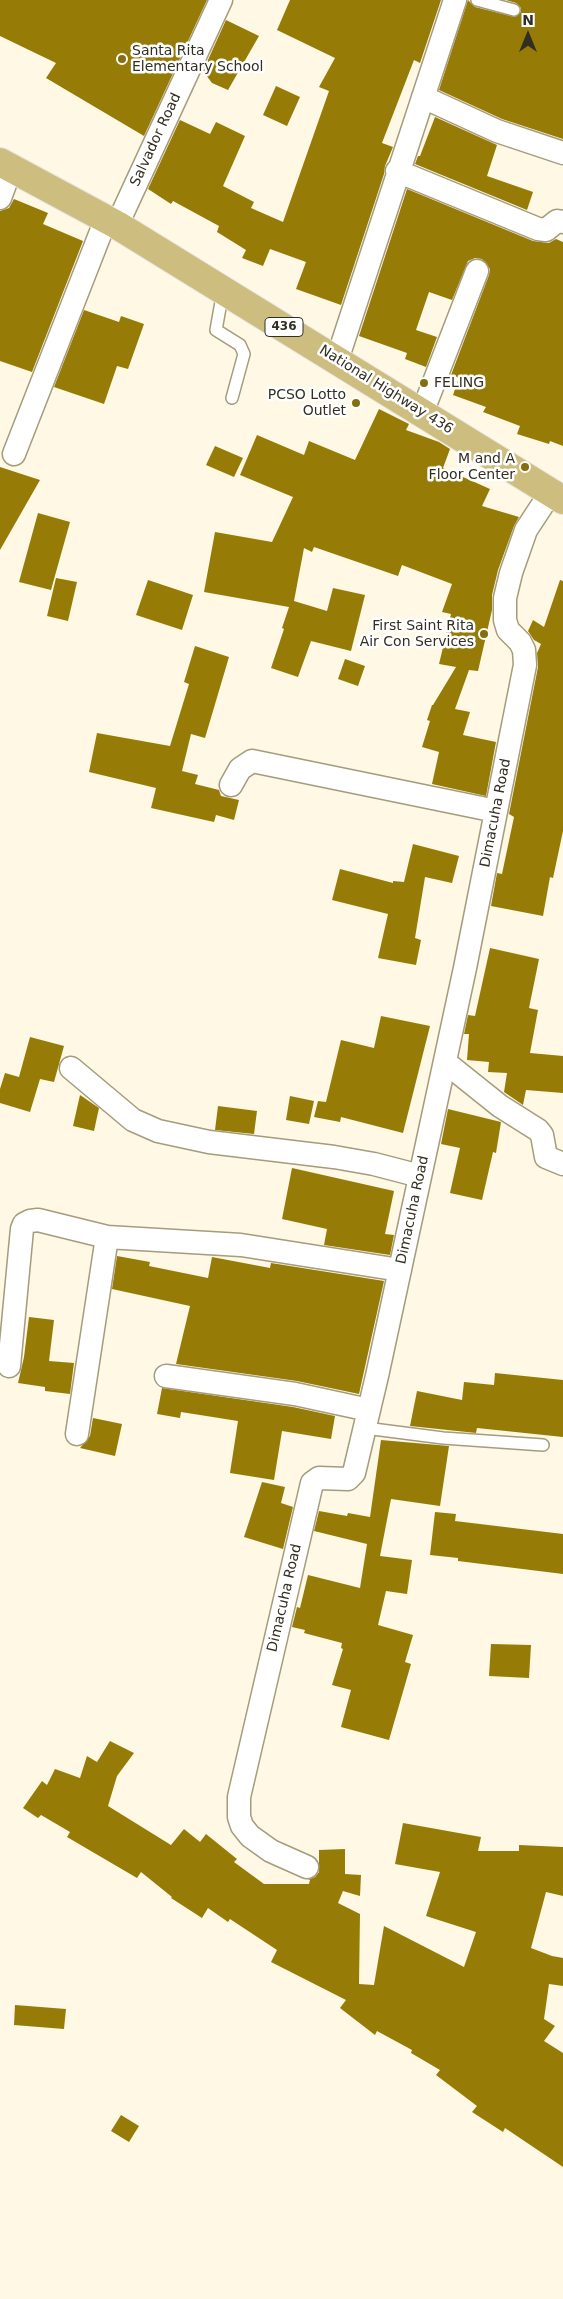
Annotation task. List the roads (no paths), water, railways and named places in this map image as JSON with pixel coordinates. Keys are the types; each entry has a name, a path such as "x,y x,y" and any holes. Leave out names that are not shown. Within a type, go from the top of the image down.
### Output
{"main road":[{"name":"National Highway 436","path":"6,165 111,222 223,289 557,496"}],"street":[{"name":"Salvador Road","path":"14,454 111,222 221,0"},
{"path":"337,360 455,0"},
{"path":"423,96 497,131 563,153"},
{"path":"0,198 6,165"},
{"path":"398,171 538,229 546,230 557,221 563,222"},
{"path":"422,413 477,271"},
{"name":"Dimacuha Road","path":"307,1867 271,1851 250,1836 242,1826 239,1817 239,1797 312,1482 319,1478 348,1479 352,1477 367,1419 445,1062 526,665 524,650 520,642 508,630 505,620 505,598 511,573 526,530 557,496"},
{"path":"231,785 240,769 252,761 496,811"},
{"path":"445,1062 500,1106 538,1130 542,1135 546,1157 563,1164"},
{"path":"71,1068 133,1120 158,1131 209,1142 334,1157 374,1164 420,1176"},
{"path":"9,1366 24,1224 30,1221 38,1220 107,1237 241,1245 400,1270"},
{"path":"77,1434 107,1237"},
{"path":"166,1376 295,1394 367,1419"}],"lane":[{"path":"477,0 514,10"},
{"path":"223,289 216,328 218,333 240,346 244,354 232,398"},
{"path":"367,1419 444,1438 543,1445"}],"place":[{"name":"Santa Rita Elementary School","path":"122,59"},
{"name":"FELING","path":"424,383"},
{"name":"PCSO Lotto Outlet","path":"356,403"},
{"name":"M and A Floor Center","path":"525,467"},
{"name":"First Saint Rita Air Con Services","path":"484,634"}]}
